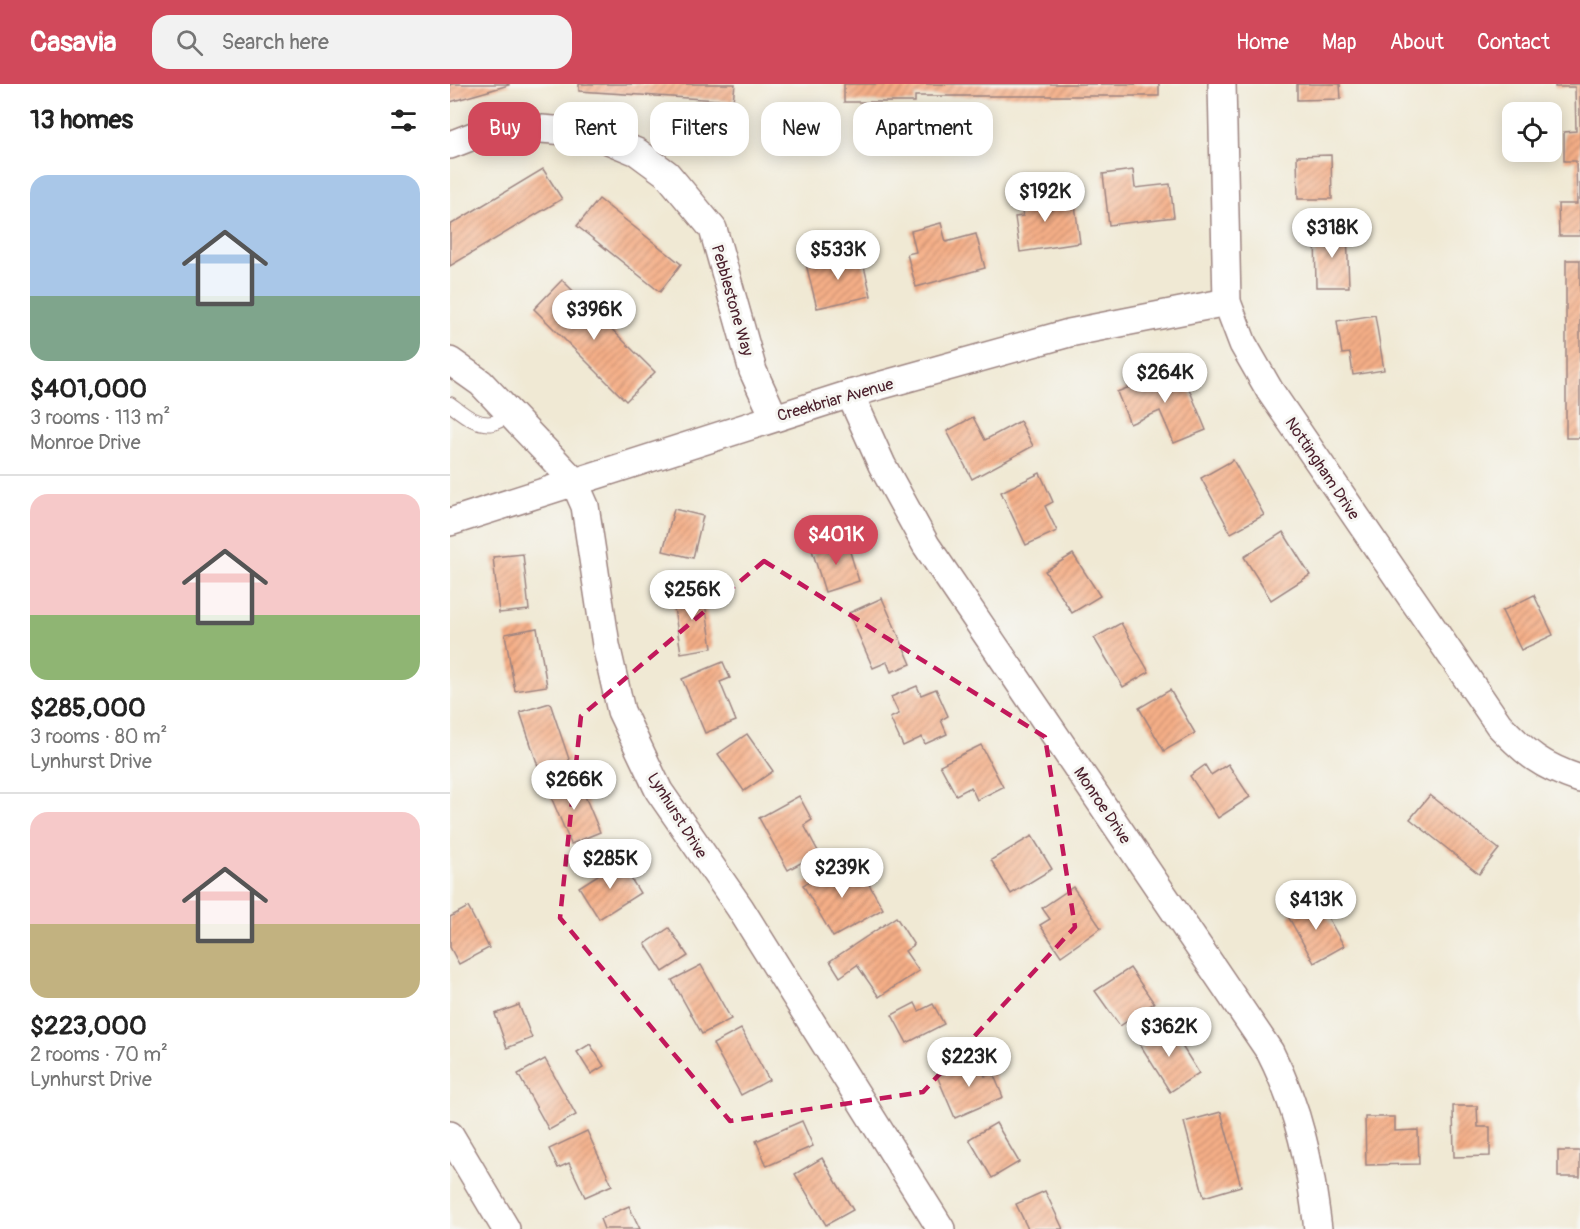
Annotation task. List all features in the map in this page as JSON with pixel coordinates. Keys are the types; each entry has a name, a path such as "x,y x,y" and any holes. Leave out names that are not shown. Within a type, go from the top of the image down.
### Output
{"street":[{"name":"Nottingham Drive","path":"1222,84 1227,302 1243,344 1270,391 1499,725 1523,750 1552,769 1580,779"},
{"name":"Pebblestone Way","path":"450,145 491,129 529,128 566,131 603,138 636,152 667,174 713,229 753,371 774,417"},
{"name":"Creekbriar Avenue","path":"450,522 850,394 1069,333 1227,302"},
{"name":"Lynhurst Drive","path":"450,361 481,383 574,482 585,506 606,645 621,711 659,790 740,908 940,1229"},
{"name":"Monroe Drive","path":"850,394 882,465 926,545 1270,1052 1281,1074 1305,1144 1318,1229"},
{"path":"450,1135 506,1229"}],"lane":[{"path":"450,404 477,421 494,423 510,414"}],"highlighted area":[{"path":"764,561 1045,737 1075,927 923,1092 730,1121 560,918 581,716"}],"building":[{"path":"450,84 509,84 509,85 450,102"},
{"path":"579,84 735,84 733,101 579,91"},
{"path":"844,84 1159,84 1159,96 915,96 915,102 844,102"},
{"path":"1297,84 1340,84 1341,99 1297,100"},
{"path":"1555,84 1580,84 1580,236 1559,236 1558,204 1577,204 1576,161 1564,161 1564,132 1576,131 1575,87 1555,87"},
{"path":"1331,155 1332,199 1298,199 1297,156"},
{"path":"543,169 562,199 450,266 450,225"},
{"path":"1133,170 1135,188 1170,184 1174,217 1109,225 1103,174"},
{"path":"1047,189 1051,209 1075,205 1080,243 1020,252 1015,217 1023,216 1019,194"},
{"path":"599,199 681,264 660,292 577,226"},
{"path":"941,223 946,242 976,234 985,268 916,287 907,254 916,252 911,231"},
{"path":"1347,231 1349,287 1316,287 1315,232"},
{"path":"848,254 850,264 863,262 871,296 817,308 806,264"},
{"path":"1566,260 1580,260 1580,438 1566,438"},
{"path":"562,280 655,372 626,401 534,309"},
{"path":"1375,315 1384,370 1353,375 1350,353 1342,354 1337,321"},
{"path":"1180,367 1206,430 1174,443 1160,411 1130,424 1117,392"},
{"path":"973,417 985,440 1020,421 1033,446 972,479 947,431"},
{"path":"1233,460 1264,515 1231,533 1201,478"},
{"path":"1040,473 1053,502 1045,506 1057,531 1026,545 1001,492"},
{"path":"674,509 703,516 693,558 663,551"},
{"path":"1283,532 1310,575 1271,600 1244,557"},
{"path":"846,539 859,581 825,592 812,550"},
{"path":"523,554 529,610 499,613 493,557"},
{"path":"1073,554 1100,596 1072,613 1045,571"},
{"path":"703,590 712,648 681,653 672,595"},
{"path":"1534,595 1553,635 1521,650 1502,611"},
{"path":"882,598 911,664 891,672 887,662 873,668 849,613"},
{"path":"1121,623 1149,672 1123,687 1094,638"},
{"path":"537,628 547,686 515,691 505,634"},
{"path":"723,662 730,678 720,682 736,721 705,733 682,679"},
{"path":"917,686 921,695 936,689 948,716 941,720 947,734 925,744 922,737 903,746 890,718 899,714 891,697"},
{"path":"1170,690 1195,733 1164,751 1139,708"},
{"path":"550,703 570,762 540,772 520,712"},
{"path":"747,734 773,771 744,791 718,754"},
{"path":"981,745 1003,787 977,800 971,787 956,795 940,765"},
{"path":"1228,764 1250,797 1218,818 1190,776 1205,765 1211,775"},
{"path":"577,777 600,832 571,844 548,790"},
{"path":"1430,795 1499,849 1479,874 1410,819"},
{"path":"799,796 812,820 804,825 819,853 788,870 759,818"},
{"path":"1032,836 1052,869 1011,894 991,860"},
{"path":"620,861 640,893 599,919 579,887"},
{"path":"844,862 857,884 866,879 883,909 833,937 803,885"},
{"path":"1073,887 1101,928 1061,956 1040,925 1050,919 1042,908"},
{"path":"1318,900 1344,946 1314,963 1288,916"},
{"path":"468,907 489,948 459,964 450,947 450,917"},
{"path":"896,917 914,945 905,951 919,971 879,997 857,965 840,977 830,961"},
{"path":"669,928 688,956 663,972 645,944"},
{"path":"701,965 731,1019 702,1034 672,980"},
{"path":"1130,968 1154,1003 1120,1026 1095,991"},
{"path":"915,1003 919,1011 933,1004 944,1024 907,1043 892,1015"},
{"path":"519,1005 532,1038 507,1048 495,1014"},
{"path":"1168,1024 1199,1073 1170,1092 1139,1043"},
{"path":"741,1029 769,1080 741,1095 713,1044"},
{"path":"590,1044 604,1066 591,1074 577,1052"},
{"path":"545,1059 576,1115 549,1130 518,1074"},
{"path":"977,1059 985,1076 993,1073 1003,1097 955,1118 937,1076"},
{"path":"1453,1106 1477,1106 1478,1127 1490,1127 1490,1156 1454,1157"},
{"path":"1221,1112 1241,1186 1204,1197 1184,1122"},
{"path":"1365,1117 1395,1117 1395,1131 1418,1130 1419,1164 1366,1165"},
{"path":"802,1121 813,1146 767,1166 756,1141"},
{"path":"996,1123 1019,1162 992,1178 969,1139"},
{"path":"587,1131 612,1185 585,1197 569,1163 558,1168 549,1149"},
{"path":"1558,1151 1580,1151 1580,1177 1558,1177"},
{"path":"822,1158 853,1210 826,1225 795,1174"},
{"path":"1045,1191 1063,1229 1028,1229 1016,1204"},
{"path":"629,1206 640,1229 604,1229 600,1219"}]}
